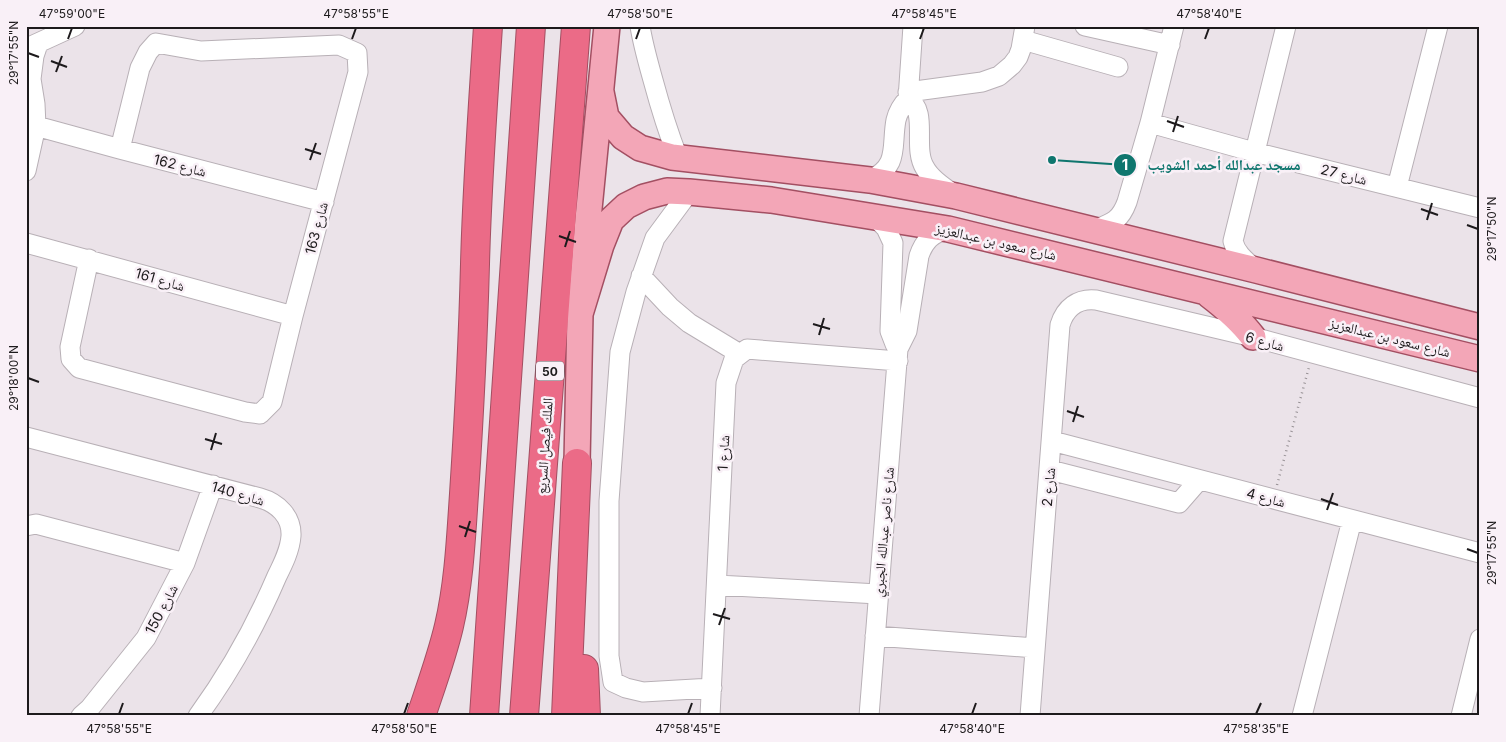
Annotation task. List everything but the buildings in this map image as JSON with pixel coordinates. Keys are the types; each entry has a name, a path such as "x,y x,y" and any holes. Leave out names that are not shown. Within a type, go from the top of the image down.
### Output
{"highway":[{"path":"421,716 441,658 454,600 457,574 466,457 476,220 488,26"},
{"path":"484,716 530,26"},
{"name":"الملك فيصل السريع","path":"524,716 576,26"},
{"path":"572,94 584,26"},
{"path":"566,716 577,463"},
{"path":"577,463 586,716"}],"main road":[{"path":"577,463 580,314 607,26"},
{"path":"601,92 606,117 623,137 640,148 678,158 870,180 956,196 1480,327"},
{"path":"770,200 763,191 762,186 766,174 775,168"},
{"name":"شارع سعود بن عبدالعزيز","path":"580,314 601,245 612,220 626,206 644,197 667,191 689,192 770,200 948,229 1480,359"},
{"path":"1203,291 1235,317 1254,337"},
{"path":"1308,317 1316,313 1332,310 1405,328 1413,325 1418,312"},
{"path":"1437,349 1433,338 1434,332 1436,326 1445,318"}],"street":[{"path":"26,171 36,126 35,104 29,87 32,68 32,46 75,26"},
{"path":"640,26 642,42 654,85 678,158"},
{"path":"870,180 883,172 893,155 896,119 908,96 913,26"},
{"path":"1085,26 1170,45"},
{"path":"1094,230 1110,224 1118,219 1123,212 1150,123 1174,26"},
{"path":"1256,270 1241,256 1235,248 1233,241 1286,26"},
{"path":"1397,187 1438,26"},
{"path":"908,96 982,82 999,76 1012,65 1021,49 1024,33 1118,67"},
{"name":"شارع 163","path":"90,259 70,347 71,359 79,368 245,412 260,414 272,402 358,72 357,53 338,45 200,51 156,43 148,52 140,68 120,149"},
{"path":"908,96 915,104 918,112 920,156 924,168 940,184 956,196"},
{"name":"شارع 27","path":"1150,123 1254,152 1480,208"},
{"name":"شارع 162","path":"36,126 324,202"},
{"path":"689,192 655,238 633,300 620,352 609,501 609,647 613,682 626,688 643,692 712,688"},
{"name":"شارع ناصر عبدالله الجبري","path":"874,216 886,228 893,243 890,331 898,355"},
{"name":"شارع ناصر عبدالله الجبري","path":"869,716 898,355 907,331 921,248 932,235 948,229"},
{"name":"شارع 161","path":"26,243 293,316"},
{"path":"641,276 670,307 690,323 740,354 747,350 898,355"},
{"name":"شارع 6","path":"1060,325 1064,314 1073,305 1090,299 1254,337 1480,398"},
{"name":"شارع 2","path":"1030,716 1060,325"},
{"name":"شارع 1","path":"710,716 726,383 734,359 740,354"},
{"name":"شارع 140","path":"26,437 260,498 275,504 286,515 291,538 284,560 248,637 217,689 198,716"},
{"name":"شارع 4","path":"1052,441 1480,553"},
{"path":"1050,470 1179,503 1199,480"},
{"name":"شارع 150","path":"81,716 90,708 146,638 185,562 213,485"},
{"path":"1302,716 1352,520"},
{"path":"26,526 36,524 185,562"},
{"path":"717,585 878,594"},
{"path":"875,636 1035,648"},
{"path":"1461,716 1480,639"}],"path":[{"path":"1273,499 1313,354"}],"place":[{"name":"مسجد عبدالله أحمد الشويب","path":"1052,160"}]}
